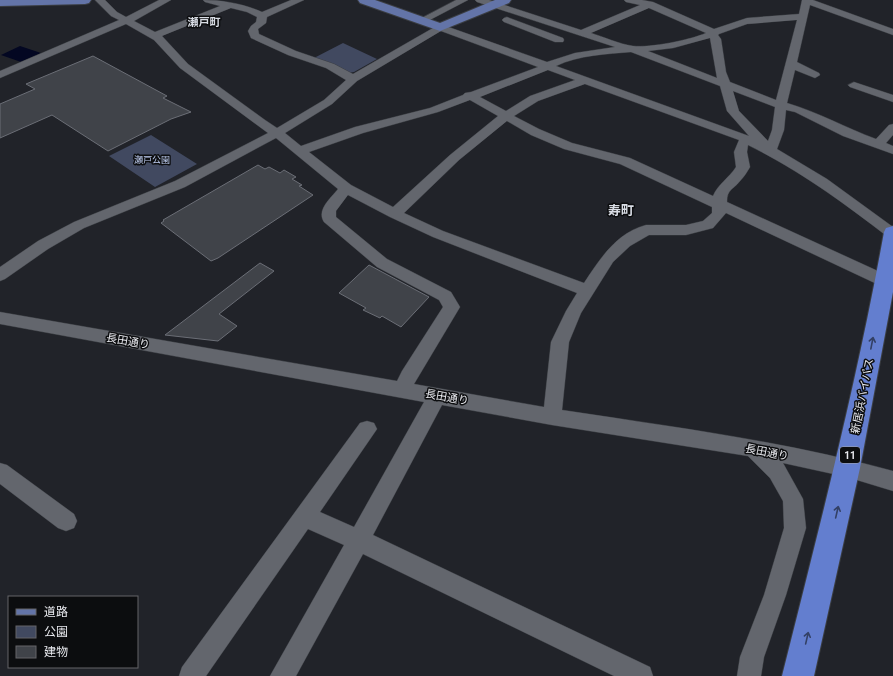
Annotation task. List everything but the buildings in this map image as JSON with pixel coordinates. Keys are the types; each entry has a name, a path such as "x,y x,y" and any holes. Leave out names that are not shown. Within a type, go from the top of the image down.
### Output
{"highway":[{"name":"新居浜バイパス","path":"798,676 848,468 893,233"}],"main road":[{"path":"0,2 85,0"},
{"path":"364,0 440,27 486,6 505,0"},
{"path":"458,34 454,28 456,26 486,6"}],"street":[{"path":"100,0 114,14 154,36 169,48 184,66 261,123 277,133 346,188 395,214 438,234 587,290"},
{"path":"0,76 70,44 126,21 166,0"},
{"path":"208,0 241,8 262,16 299,0"},
{"path":"421,20 463,0"},
{"path":"629,0 653,2 714,33 721,72 733,111 770,150"},
{"path":"770,150 773,146 778,130 781,104 792,64 806,1"},
{"path":"774,18 806,1 842,12 856,19 893,32"},
{"path":"241,8 253,2"},
{"path":"584,32 653,2"},
{"path":"154,36 228,6"},
{"path":"486,6 584,32 635,49 726,85 799,110 847,133 893,150"},
{"path":"486,6 560,40"},
{"path":"262,16 261,22 254,28 253,31 255,36 292,53 330,66 353,79"},
{"path":"299,151 359,130 434,110 469,95 538,71 561,60 586,54 692,41 729,26 746,21 802,17"},
{"path":"0,275 43,245 79,225 180,184 277,133 328,102 353,79 440,27 746,139 770,150 821,180 893,233"},
{"path":"792,64 815,75"},
{"path":"395,214 458,153 507,116 536,98 568,88 584,80"},
{"path":"854,85 893,100"},
{"path":"469,95 535,132 568,146 624,161 885,281"},
{"path":"878,144 893,128"},
{"path":"552,417 560,342 574,311 608,258 625,242 646,230 686,230 708,225 719,214 720,196 725,187 735,179 742,167 740,152 742,144 746,139"},
{"path":"346,188 329,210 329,220 382,263 445,296 452,307 408,376 403,389"},
{"name":"長田通り","path":"0,318 403,389 552,417 753,448 848,468 893,482"},
{"path":"282,676 359,540 437,396"},
{"path":"191,676 306,517 367,429"},
{"path":"749,676 752,657 775,595 795,528 793,499 777,471 753,448"},
{"path":"0,472 66,521"},
{"path":"306,517 359,540 641,676"}],"green space":[{"path":"343,43 377,59 354,72 348,73 314,58"},
{"name":"瀬戸公園","path":"151,135 197,164 155,187 109,156"}],"shaded area":[{"path":"20,46 41,53 21,62 1,55"}],"district":[{"name":"瀬戸町","path":"204,22"},
{"name":"寿町","path":"621,210"}]}
